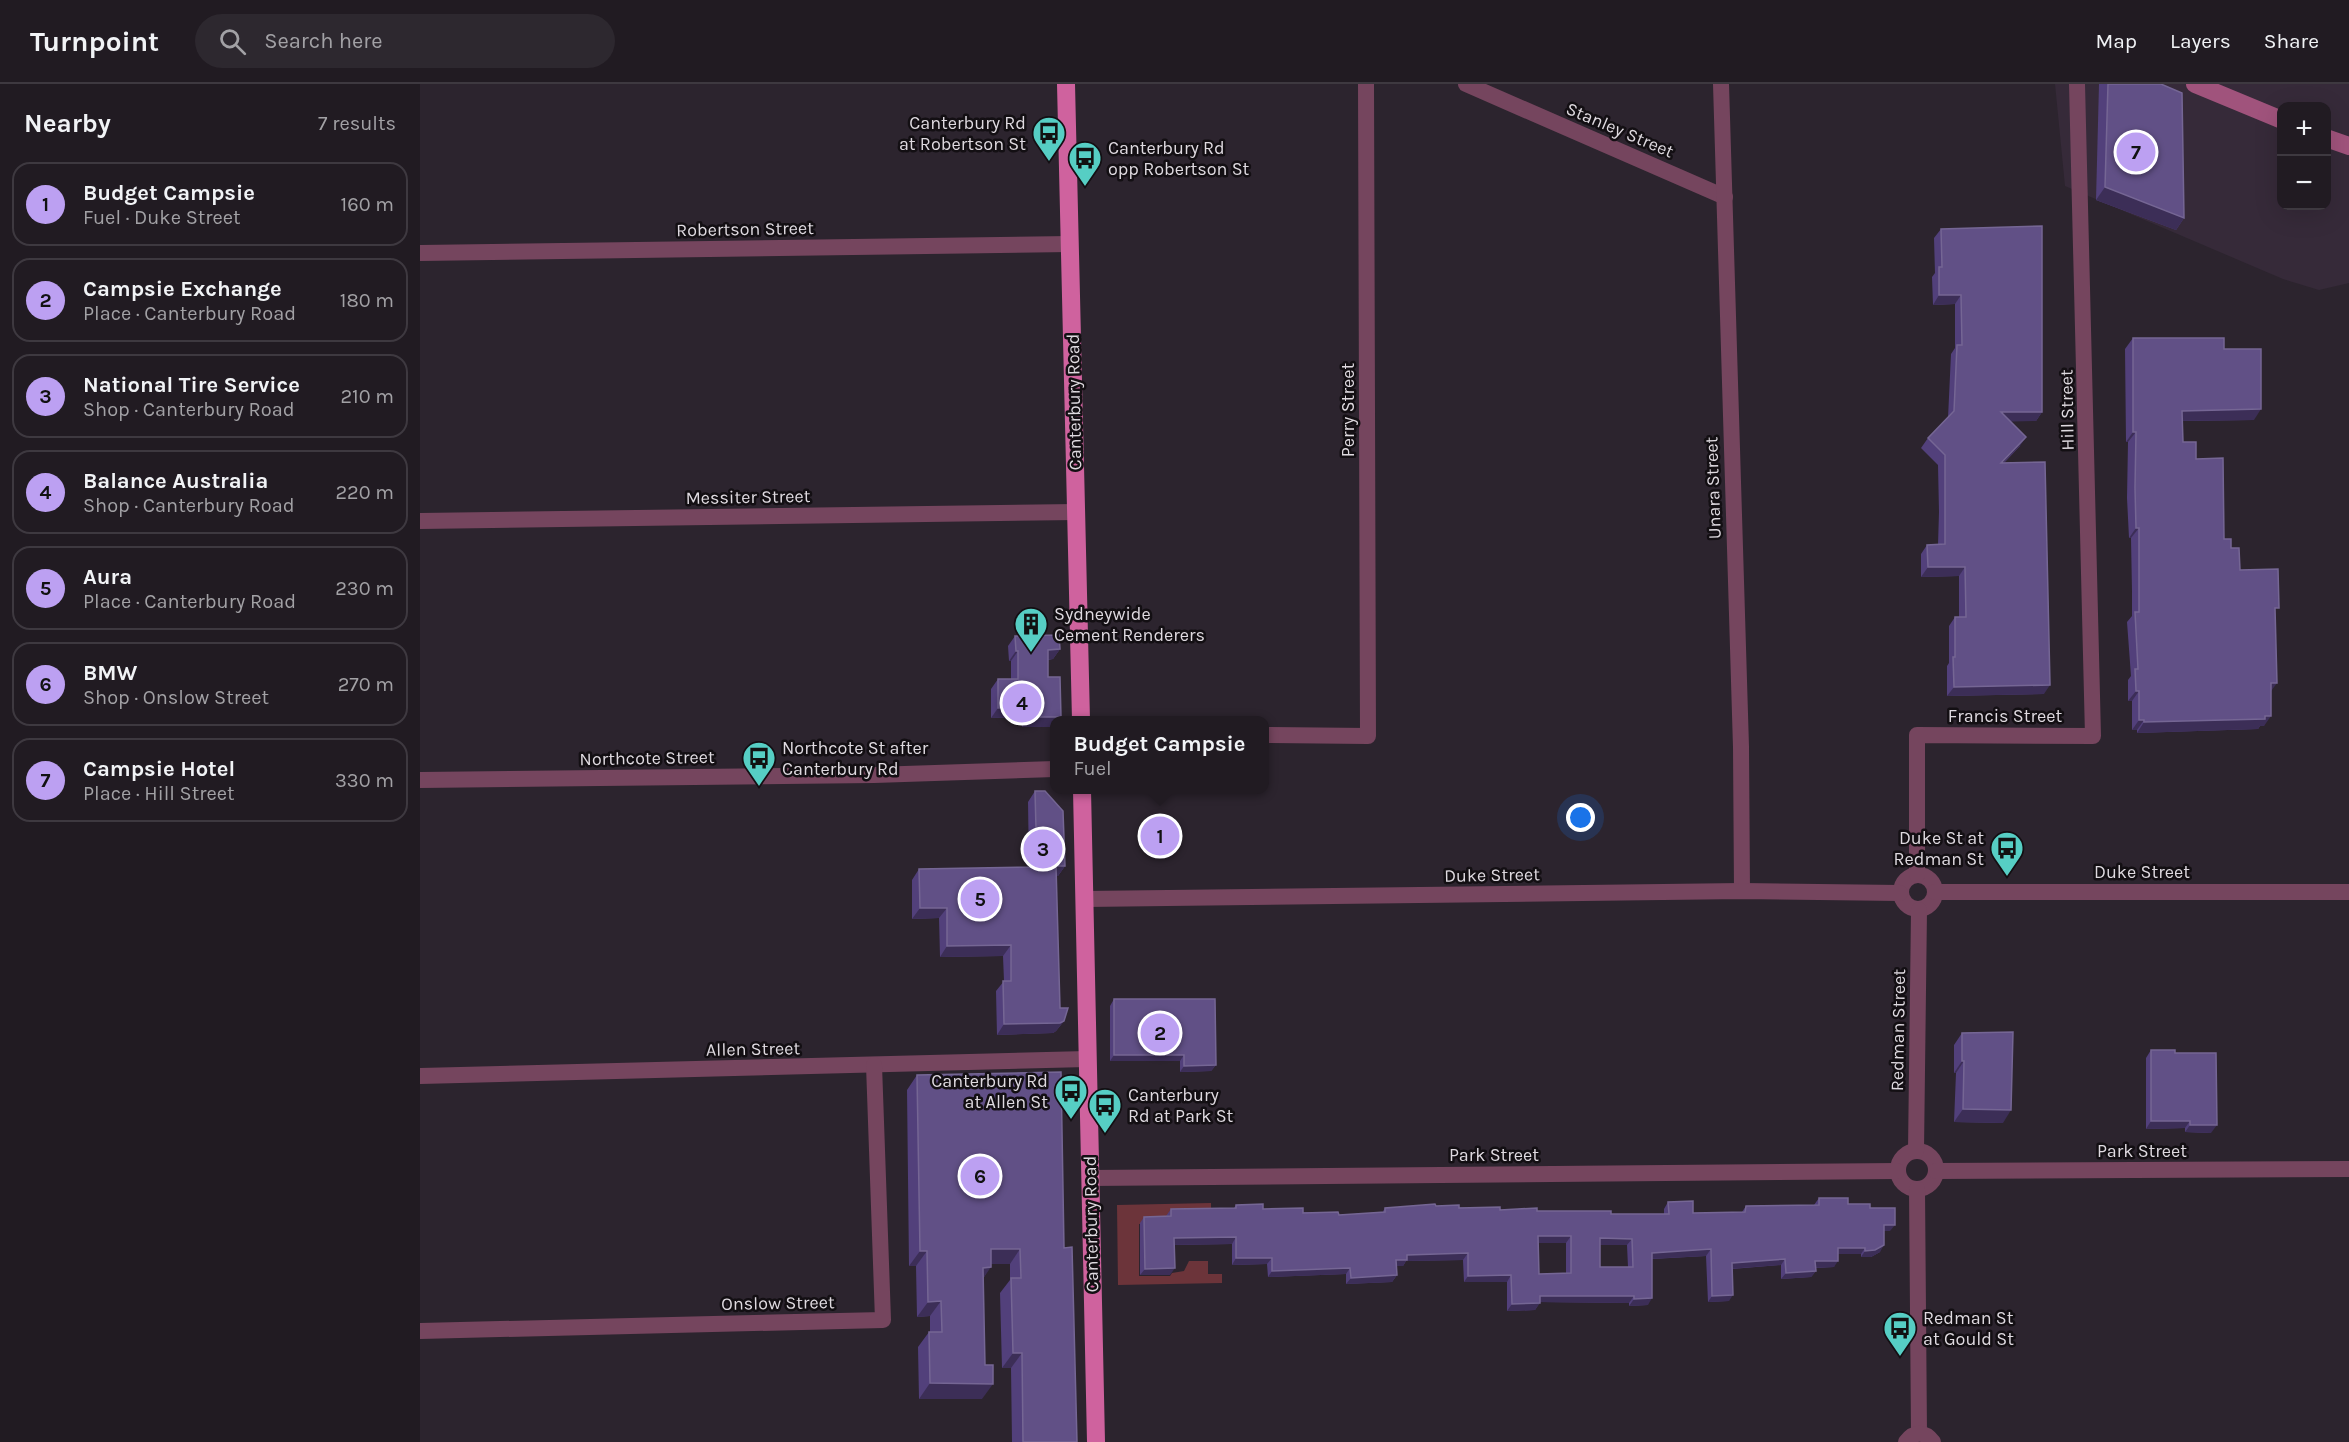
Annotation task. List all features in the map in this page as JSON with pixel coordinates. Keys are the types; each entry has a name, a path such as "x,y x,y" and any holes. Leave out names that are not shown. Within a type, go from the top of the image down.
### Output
{"highway":[{"name":"Canterbury Road","path":"1066,84 1081,716"},
{"name":"Canterbury Road","path":"1082,794 1096,1442"}],"main road":[{"path":"2194,84 2277,118"},
{"path":"2331,140 2349,146"}],"street":[{"name":"Perry Street","path":"1269,735 1368,736 1366,84"},
{"name":"Stanley Street","path":"1466,84 1725,196"},
{"name":"Unara Street","path":"1721,84 1741,747 1742,891"},
{"name":"Hill Street","path":"2077,84 2093,736"},
{"name":"Robertson Street","path":"420,253 1070,244"},
{"name":"Messiter Street","path":"420,521 1076,512"},
{"name":"Francis Street","path":"1917,875 1917,735 2093,736"},
{"name":"Northcote Street","path":"420,780 873,775 1050,769"},
{"path":"1917,875 1928,878 1935,892 1929,906 1919,910 1908,907 1900,894 1903,883 1917,875"},
{"name":"Duke Street","path":"1085,899 1742,891 1900,894"},
{"name":"Duke Street","path":"1935,892 2349,892"},
{"name":"Redman Street","path":"1916,1151 1919,910"},
{"name":"Allen Street","path":"420,1076 1087,1059"},
{"name":"Onslow Street","path":"420,1331 883,1320 874,1065"},
{"path":"1916,1151 1923,1152 1933,1159 1936,1171 1931,1183 1917,1189 1907,1187 1902,1183 1897,1172 1898,1165 1905,1155 1916,1151"},
{"name":"Park Street","path":"1936,1171 2349,1169"},
{"name":"Park Street","path":"1090,1178 1897,1172"},
{"path":"1917,1189 1919,1439"}],"shaded area":[{"path":"2055,84 2349,84 2349,283 2319,290 2283,279 2065,186"},
{"path":"1211,1203 1211,1214 1167,1223 1139,1224 1139,1276 1170,1276 1172,1273 1184,1271 1189,1261 1208,1261 1208,1274 1222,1274 1222,1283 1118,1285 1117,1205"}],"building":[{"path":"2108,84 2161,84 2182,93 2184,218 2105,187"},
{"path":"2042,226 2042,412 2001,412 2026,437 2001,463 2045,462 2050,685 1954,687 1955,617 1966,617 1965,567 1928,567 1927,545 1945,544 1945,455 1928,438 1954,411 1957,345 1962,345 1961,295 1939,295 1939,267 1942,267 1941,229"},
{"path":"2133,338 2224,338 2224,349 2261,349 2261,409 2182,411 2183,442 2196,442 2196,459 2223,458 2224,539 2231,539 2231,548 2239,548 2240,570 2278,569 2279,608 2275,608 2277,683 2271,683 2271,716 2265,716 2265,719 2144,722 2144,720 2139,720 2139,691 2136,691 2135,669 2138,669 2135,612 2139,612 2139,528 2136,528"},
{"path":"1059,635 1060,649 1048,650 1048,677 1060,677 1061,716 1029,717 1029,707 998,708 998,679 1018,679 1018,651 1016,651 1015,636"},
{"path":"1035,791 1045,791 1063,811 1065,866 1056,866 1060,1008 1068,1008 1064,1021 1060,1023 1004,1024 1003,981 1011,981 1011,945 947,946 947,908 920,908 919,869 1037,867"},
{"path":"1114,999 1215,999 1216,1065 1184,1066 1184,1055 1114,1055"},
{"path":"2013,1032 2011,1110 1963,1109 1962,1033"},
{"path":"2151,1050 2175,1050 2175,1053 2216,1053 2217,1125 2190,1125 2190,1121 2151,1121"},
{"path":"1061,1072 1064,1248 1072,1247 1077,1442 1023,1442 1022,1353 1013,1353 1011,1278 1021,1278 1020,1249 991,1249 991,1267 983,1268 985,1365 993,1365 993,1384 930,1383 929,1332 942,1332 941,1301 928,1302 927,1251 920,1251 917,1075"},
{"path":"1819,1198 1848,1198 1848,1204 1870,1204 1870,1208 1895,1208 1895,1225 1884,1225 1884,1245 1875,1250 1865,1251 1865,1248 1838,1248 1838,1261 1815,1261 1816,1271 1786,1273 1785,1259 1732,1263 1733,1295 1712,1296 1711,1249 1652,1253 1652,1298 1540,1296 1540,1303 1512,1304 1511,1275 1468,1276 1468,1253 1407,1255 1407,1260 1396,1260 1397,1275 1351,1278 1350,1268 1272,1271 1272,1258 1236,1258 1236,1237 1174,1238 1175,1268 1145,1269 1144,1217 1171,1216 1171,1209 1236,1208 1236,1205 1263,1204 1263,1209 1303,1208 1303,1213 1338,1212 1339,1215 1385,1212 1385,1208 1435,1204 1436,1206 1459,1205 1459,1208 1500,1207 1500,1210 1537,1208 1537,1211 1669,1214 1668,1202 1693,1201 1693,1213 1745,1212 1746,1206 1819,1205","holes":["1538,1236 1571,1236 1571,1273 1539,1274","1600,1238 1632,1239 1633,1267 1600,1267"]}],"place":[{"name":"Campsie Hotel","path":"2136,152"},
{"name":"Canterbury Rd at Robertson St","path":"1049,162"},
{"name":"Canterbury Rd opp Robertson St","path":"1085,187"},
{"name":"Sydneywide Cement Renderers","path":"1031,653"},
{"name":"Balance Australia","path":"1022,703"},
{"name":"Northcote St after Canterbury Rd","path":"759,787"},
{"name":"Budget Campsie","path":"1160,836"},
{"name":"National Tire Service","path":"1043,849"},
{"name":"Duke St at Redman St","path":"2007,877"},
{"name":"Aura","path":"980,899"},
{"name":"Campsie Exchange","path":"1160,1033"},
{"name":"Canterbury Rd at Allen St","path":"1071,1120"},
{"name":"Canterbury Rd at Park St","path":"1105,1134"},
{"name":"BMW","path":"980,1176"},
{"name":"Redman St at Gould St","path":"1900,1357"}]}
